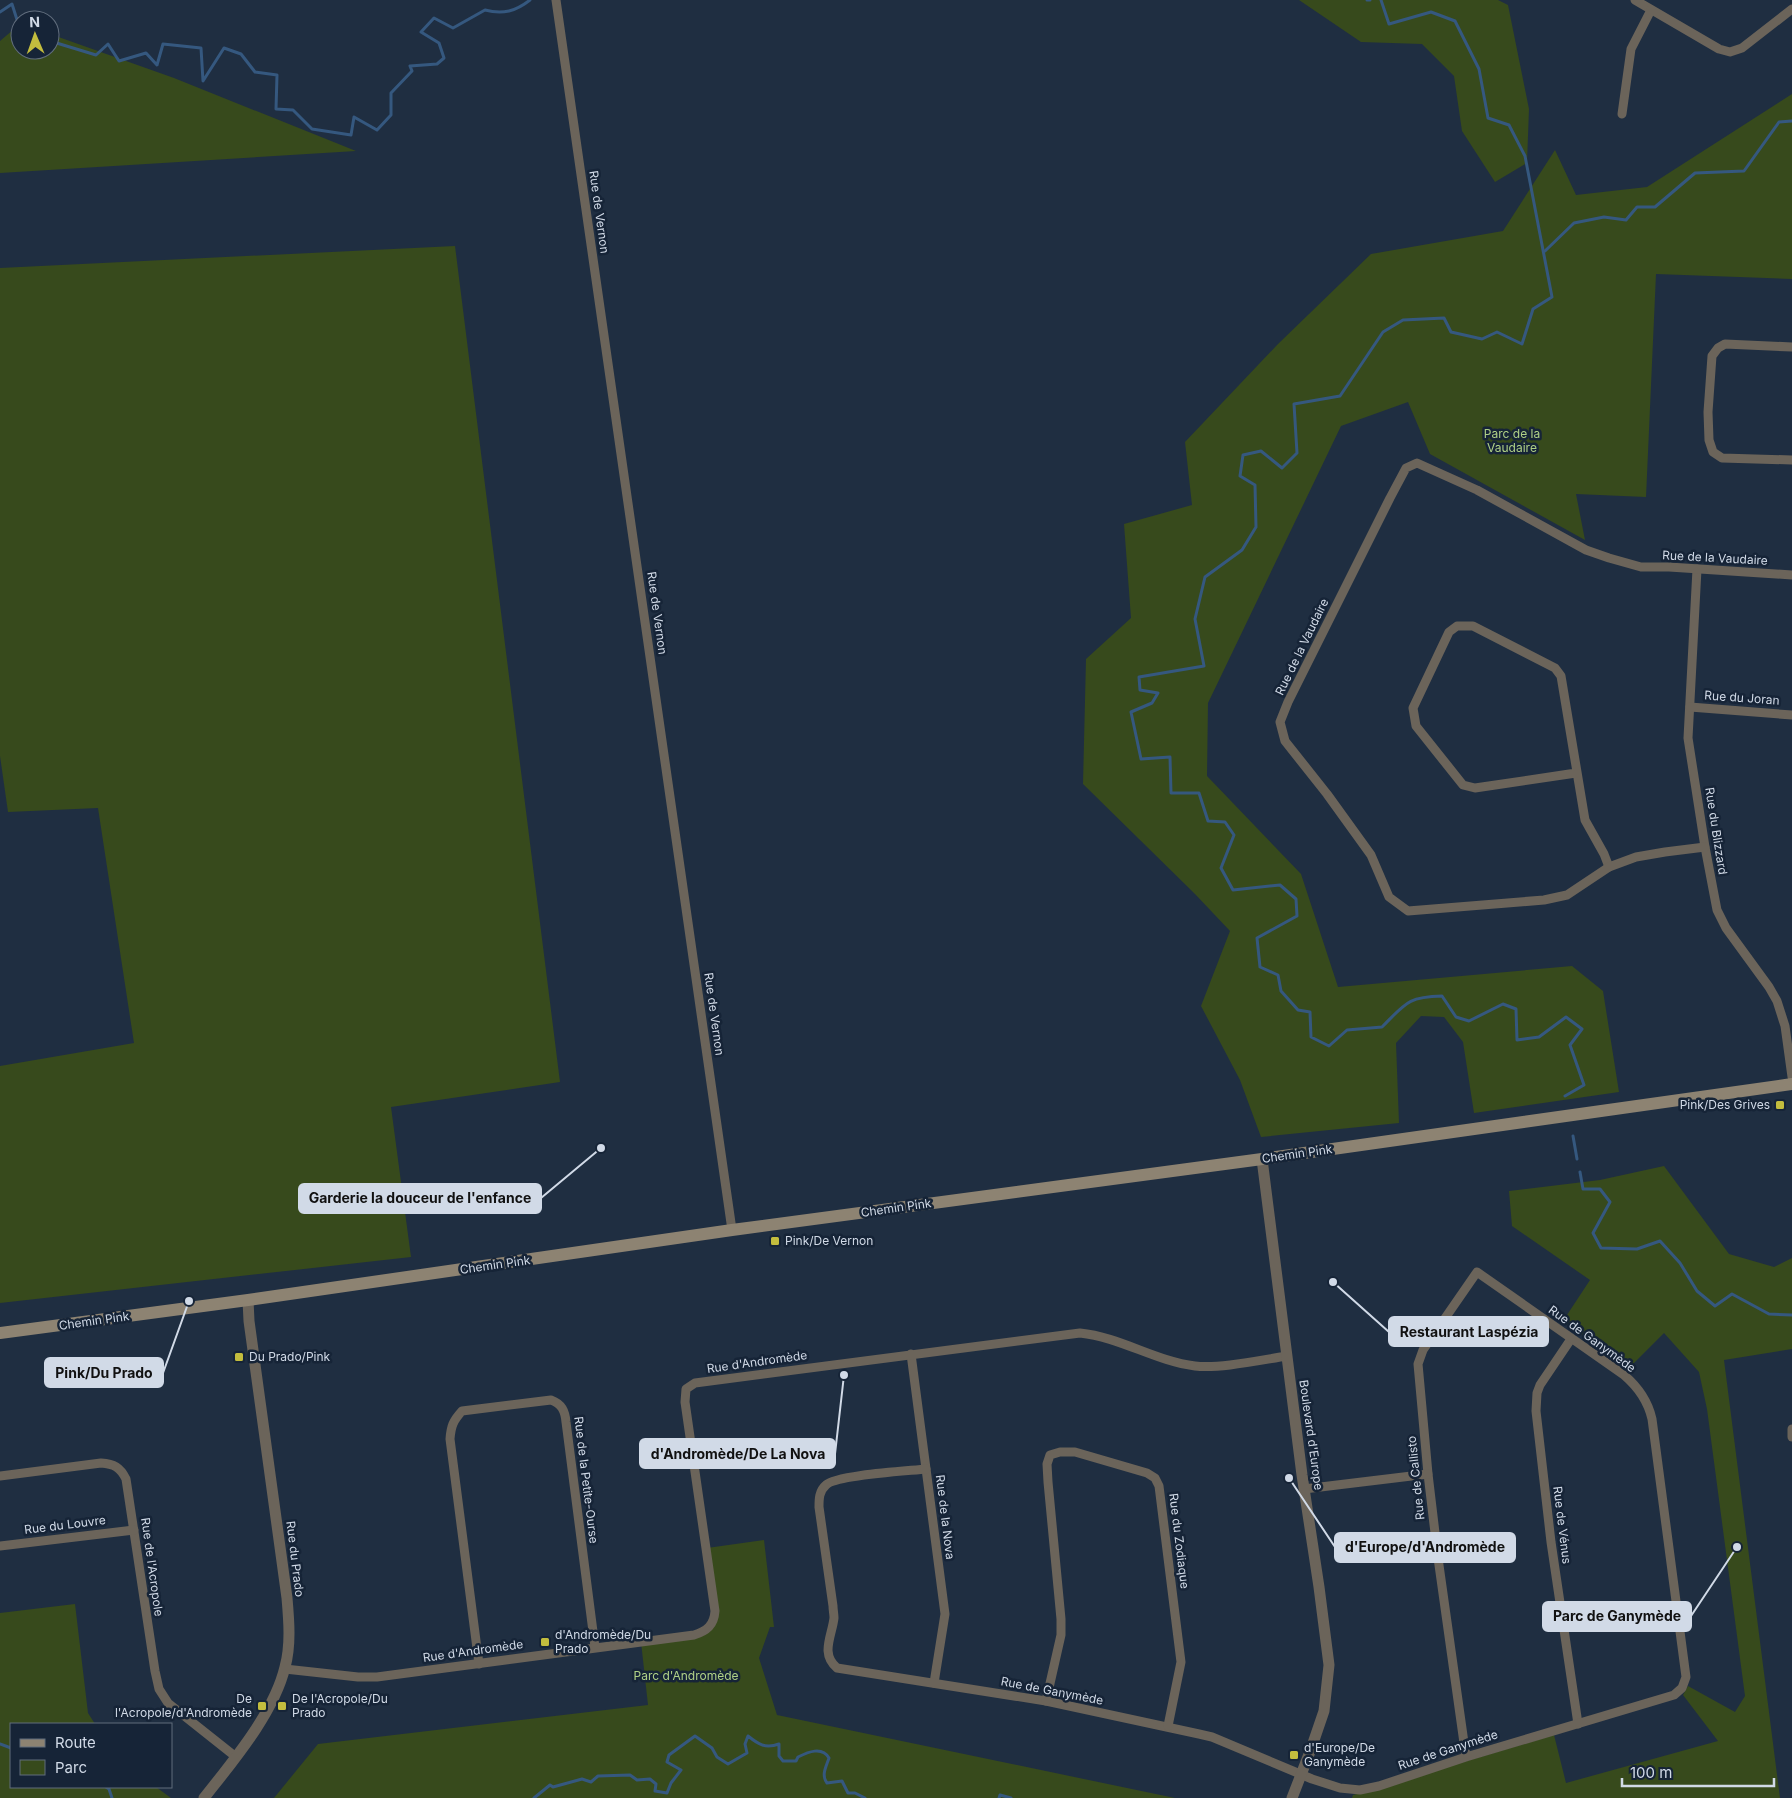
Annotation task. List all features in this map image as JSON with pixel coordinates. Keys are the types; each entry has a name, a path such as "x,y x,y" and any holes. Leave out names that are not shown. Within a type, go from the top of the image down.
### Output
{"main road":[{"name":"Chemin Pink","path":"0,1333 1792,1084"}],"street":[{"name":"Rue de Vernon","path":"556,0 732,1230"},
{"path":"1635,0 1719,49 1730,52 1742,48 1792,10"},
{"path":"1622,114 1631,49 1651,10"},
{"path":"1792,347 1726,344 1718,348 1712,356 1708,412 1709,440 1712,452 1722,458 1792,460"},
{"name":"Rue de la Vaudaire","path":"1704,847 1642,856 1609,867 1567,894 1544,900 1408,911 1389,897 1371,855 1327,794 1285,742 1280,722 1288,702 1394,490 1406,468 1417,462 1477,490 1586,550 1641,567 1792,575"},
{"name":"Rue du Blizzard","path":"1697,569 1688,738 1704,847 1717,910 1726,928 1777,1001 1786,1031 1792,1077"},
{"path":"1576,773 1475,788 1463,785 1416,726 1413,708 1449,632 1457,626 1473,626 1555,668 1561,676 1585,820 1609,867"},
{"name":"Rue du Joran","path":"1690,707 1792,715"},
{"name":"Boulevard d'Europe","path":"1262,1159 1304,1489 1320,1587 1329,1665 1324,1710 1292,1798"},
{"name":"Rue de Ganymède","path":"926,1469 833,1480 826,1484 822,1490 819,1498 819,1507 834,1619 828,1652 832,1664 837,1668 1046,1702 1168,1726 1212,1737 1300,1774 1340,1788 1360,1790 1379,1786 1466,1756 1674,1695 1682,1688 1686,1677 1650,1411 1640,1392 1631,1381 1477,1272"},
{"name":"Rue de Callisto","path":"1466,1756 1428,1474 1418,1364 1424,1350 1477,1272"},
{"name":"Rue du Prado","path":"204,1798 236,1757 266,1712 280,1684 288,1650 288,1605 248,1321 248,1300"},
{"name":"Rue d'Andromède","path":"285,1669 369,1677 479,1664 694,1634 708,1629 714,1618 715,1611 685,1402 686,1389 695,1383 1080,1334 1101,1337 1194,1366 1212,1366 1287,1356"},
{"name":"Rue de Vénus","path":"1572,1339 1540,1385 1537,1393 1536,1410 1551,1542 1578,1724"},
{"name":"Rue de la Nova","path":"911,1354 945,1614 934,1683"},
{"name":"Rue de la Petite-Ourse","path":"479,1664 450,1439 453,1420 462,1411 551,1400 558,1402 563,1408 595,1647"},
{"path":"1792,1428 1792,1437"},
{"name":"Rue du Zodiaque","path":"1046,1702 1061,1634 1048,1464 1050,1455 1068,1451 1147,1473 1155,1478 1159,1486 1181,1662 1168,1726"},
{"name":"Rue de l'Acropole","path":"0,1476 101,1463 111,1464 122,1471 126,1479 154,1671 159,1689 163,1697 175,1710 236,1757"},
{"path":"1304,1489 1428,1474"},
{"name":"Rue du Louvre","path":"0,1546 134,1530"}],"green space":[{"path":"1299,0 1498,0 1508,5 1529,109 1527,163 1495,182 1462,131 1454,76 1422,44 1361,42"},
{"path":"10,32 10,60 60,60 60,38 174,78 356,151 0,173 0,41"},
{"name":"Parc de la Vaudaire","path":"1792,94 1792,279 1656,274 1646,497 1576,494 1585,540 1430,454 1408,402 1341,426 1208,703 1207,776 1301,874 1338,987 1572,966 1603,991 1619,1092 1474,1113 1463,1042 1444,1017 1421,1016 1396,1043 1399,1123 1261,1137 1240,1080 1201,1006 1230,931 1083,784 1086,659 1131,618 1124,524 1192,505 1185,442 1278,344 1371,254 1503,231 1555,150 1576,195 1647,187"},
{"path":"455,246 560,1082 391,1107 411,1257 0,1303 0,1066 134,1043 98,808 8,812 0,756 0,268"},
{"path":"1664,1166 1729,1254 1774,1267 1792,1258 1792,1349 1724,1360 1780,1798 1352,1798 1353,1795 1554,1735 1566,1783 1718,1741 1683,1695 1688,1686 1735,1712 1745,1696 1707,1409 1699,1372 1664,1333 1629,1368 1563,1321 1590,1280 1512,1226 1509,1191 1600,1180"},
{"name":"Parc d'Andromède","path":"764,1540 774,1627 770,1627 759,1658 777,1715 1175,1798 274,1798 318,1744 648,1705 641,1642 694,1635 712,1624 707,1548"},
{"path":"75,1604 88,1713 94,1723 10,1723 10,1788 157,1788 171,1798 0,1798 0,1613"}],"waterway":[{"path":"60,44 96,55 108,44 119,61 146,53 157,65 163,44 201,48 203,81 224,48 241,54 255,72 277,75 276,109 293,110 312,129 351,135 354,117 377,130 391,115 391,93 412,71 410,66 437,64 444,58 439,43 421,32 434,18 453,28 485,10 509,11 520,7 530,0"},
{"path":"1381,0 1389,24 1431,12 1455,21 1479,69 1488,118 1509,125 1525,156 1552,297 1533,309 1522,344 1497,332 1482,339 1451,332 1444,318 1403,320 1383,332 1340,396 1294,404 1297,453 1282,468 1261,451 1243,455 1240,476 1255,485 1256,527 1242,550 1205,577 1195,619 1204,666 1139,677 1140,690 1158,693 1152,703 1131,712 1141,759 1170,757 1171,793 1199,793 1208,821 1225,822 1234,835 1221,868 1233,890 1280,885 1296,899 1297,916 1257,938 1260,967 1278,975 1281,991 1298,1010 1310,1012 1311,1037 1329,1046 1347,1030 1382,1027 1402,1007 1414,1000 1442,996 1456,1017 1469,1021 1503,1004 1516,1009 1517,1040 1539,1037 1566,1017 1582,1029 1570,1045 1584,1085 1565,1096"},
{"path":"0,12 12,4 14,10"},
{"path":"1545,251 1574,223 1604,217 1626,220 1637,207 1655,207 1695,173 1744,171 1779,122 1792,121"},
{"path":"1573,1136 1577,1159"},
{"path":"1580,1172 1583,1189 1600,1189 1610,1202 1593,1233 1601,1248 1637,1249 1660,1241 1680,1263 1697,1291 1715,1306 1732,1294 1769,1314 1792,1315"},
{"path":"534,1798 550,1785 553,1787 582,1779 591,1782 598,1776 630,1775 637,1780 650,1779 656,1784 655,1791 667,1793 671,1783 681,1770 667,1762 669,1755 695,1736 712,1748 717,1757 728,1764 747,1753 745,1744 748,1736 762,1745 779,1744 779,1756 783,1761 796,1761 798,1757 806,1753 823,1752 829,1758 824,1774 827,1783 842,1781 848,1793 855,1793 865,1798"},
{"path":"0,1744 10,1748"},
{"path":"108,1788 112,1798"},
{"path":"999,1798 1000,1795 1011,1798"}],"place":[{"name":"Pink/Des Grives","path":"1780,1105"},
{"name":"Garderie la douceur de l'enfance","path":"601,1148"},
{"name":"Pink/De Vernon","path":"775,1241"},
{"name":"Restaurant Laspézia","path":"1333,1282"},
{"name":"Pink/Du Prado","path":"189,1301"},
{"name":"Du Prado/Pink","path":"239,1357"},
{"name":"d'Andromède/De La Nova","path":"844,1375"},
{"name":"d'Europe/d'Andromède","path":"1289,1478"},
{"name":"Parc de Ganymède","path":"1737,1547"},
{"name":"d'Andromède/Du Prado","path":"545,1642"},
{"name":"De l'Acropole/d'Andromède","path":"262,1706"},
{"name":"De l'Acropole/Du Prado","path":"282,1706"},
{"name":"d'Europe/De Ganymède","path":"1294,1755"}]}
